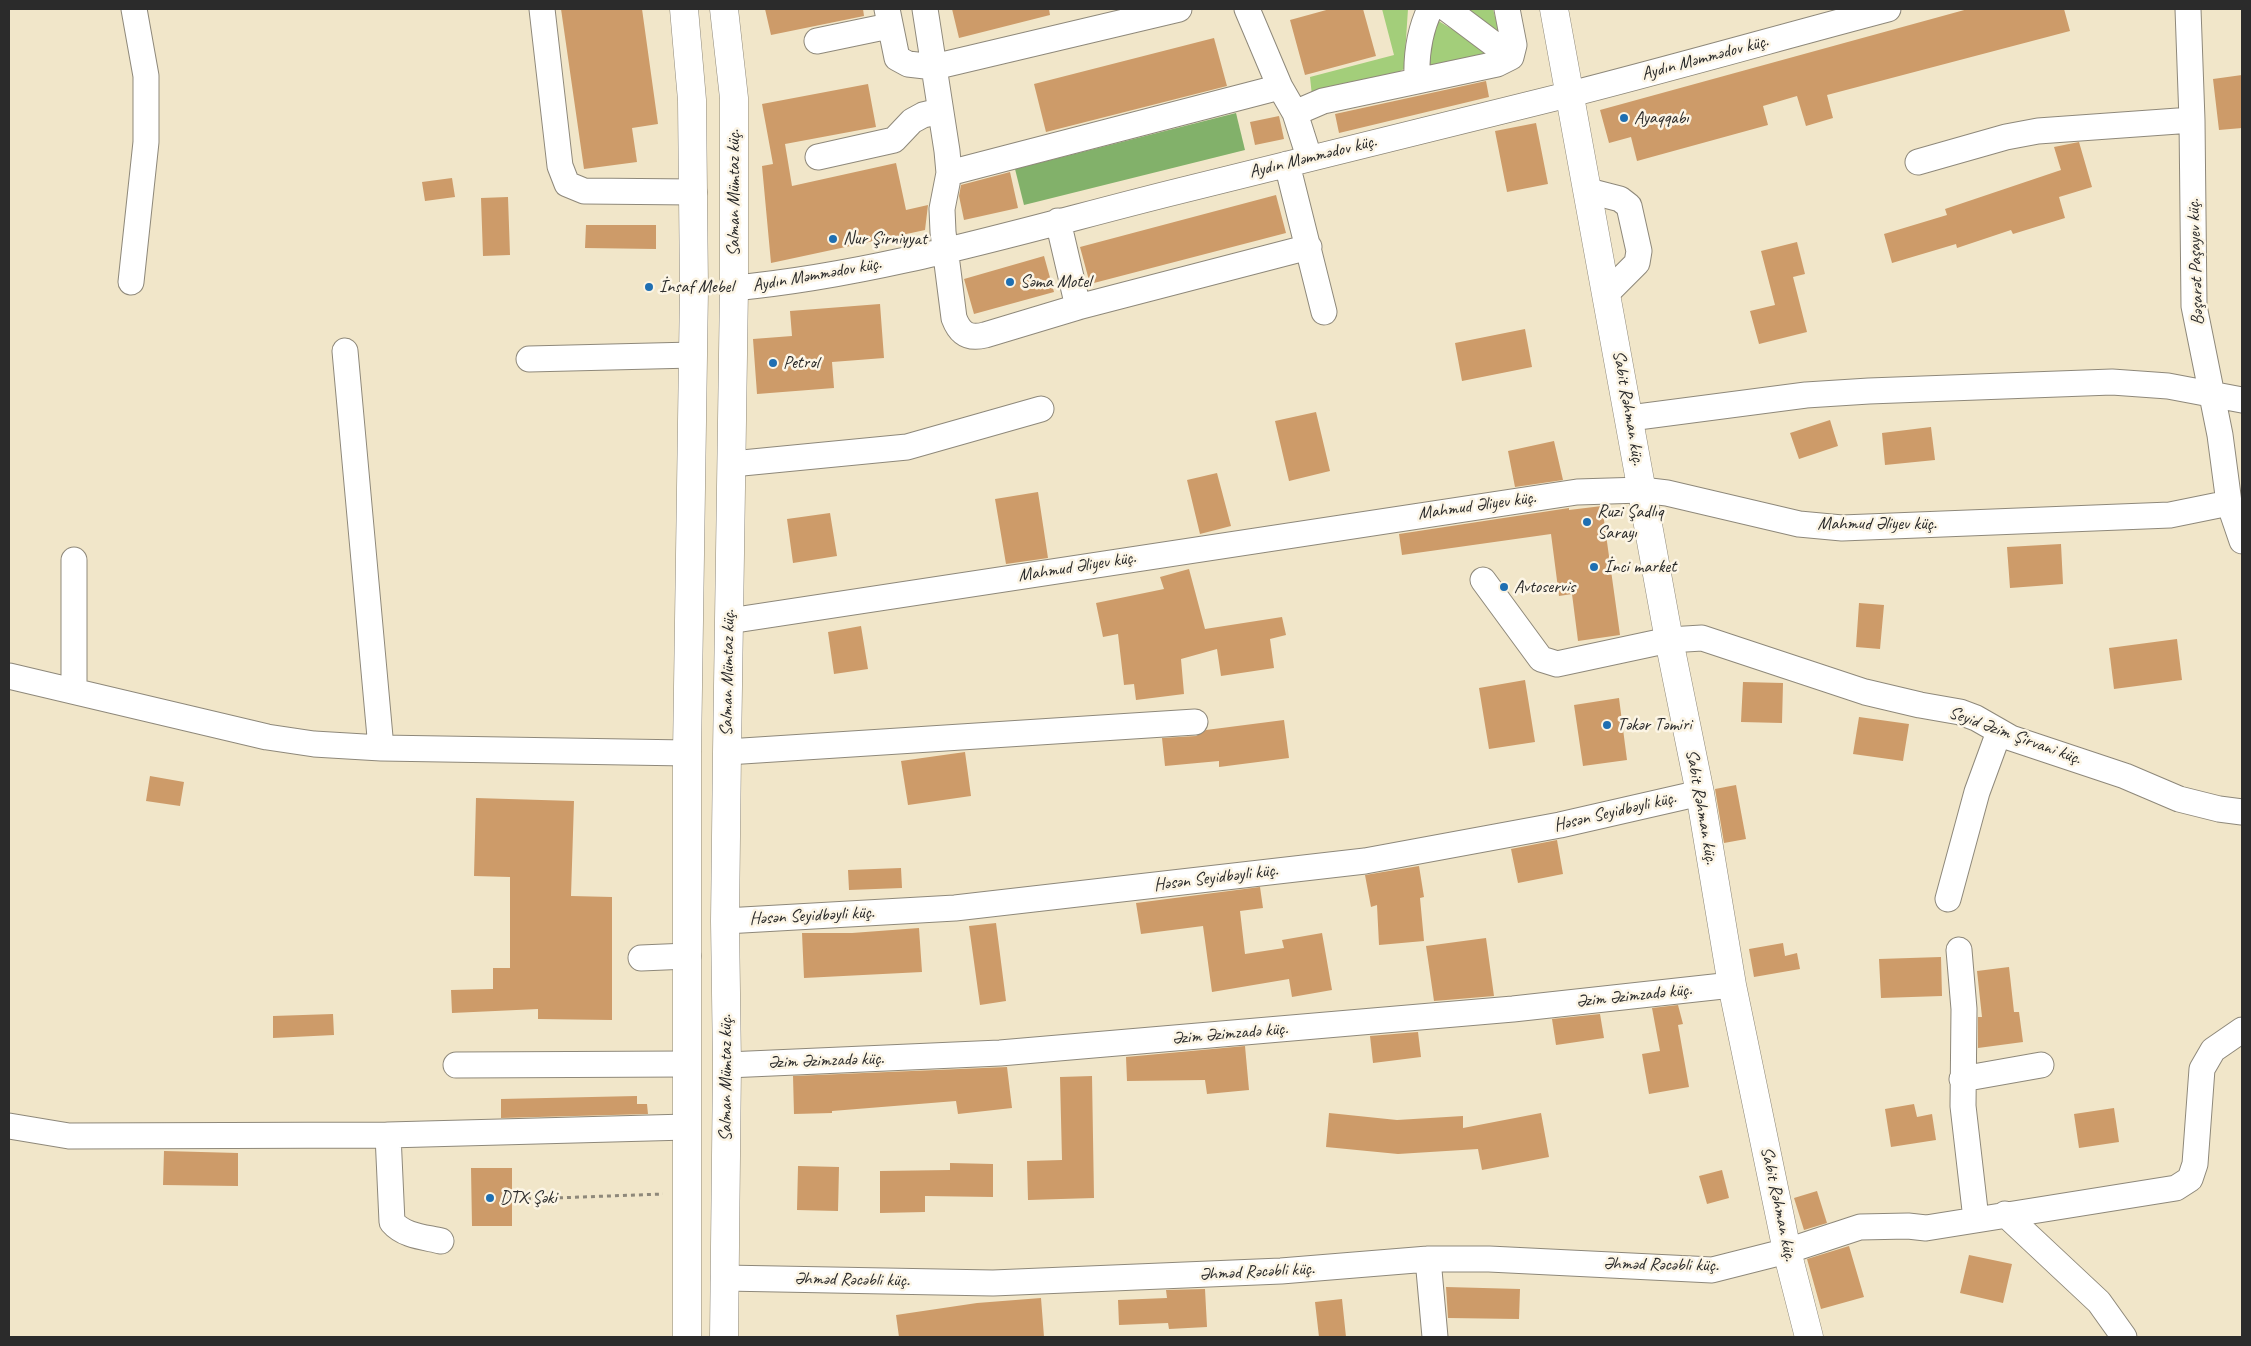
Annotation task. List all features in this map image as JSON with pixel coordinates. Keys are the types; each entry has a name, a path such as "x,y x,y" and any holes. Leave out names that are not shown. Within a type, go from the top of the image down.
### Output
{"main road":[{"path":"684,9 692,100 694,192 688,754 686,1337"},
{"name":"Salman Mümtaz küç.","path":"724,9 734,98 734,288 725,921 727,1065 724,1337"},
{"name":"Sabit Rəhman küç.","path":"1554,9 1589,192 1669,640 1700,793 1732,984 1787,1251 1809,1337"},
{"path":"694,289 734,288"},
{"path":"691,475 732,470"},
{"path":"688,754 727,752"}],"street":[{"path":"131,282 146,142 146,76 134,9"},
{"path":"542,9 560,166 568,184 584,191 694,192"},
{"path":"925,9 949,173 942,209 944,250 954,318 958,328 965,334 974,337 985,335 1078,307 1309,247"},
{"path":"817,41 888,17 897,58 908,64 934,67 1179,9"},
{"path":"1247,9 1280,87 1295,113 1298,160 1309,247 1324,312"},
{"path":"1417,80 1416,56 1423,25 1430,9"},
{"path":"1447,9 1511,56"},
{"path":"1295,113 1323,102 1497,64 1511,56 1514,45 1507,9"},
{"name":"Aydın Məmmədov küç.","path":"734,288 785,284 944,250 1298,160 1571,94 1888,9"},
{"name":"Bəşarət Paşayev küç.","path":"2188,9 2192,120 2194,306 2210,395 2220,435 2228,503 2242,541"},
{"path":"949,173 1280,87"},
{"path":"818,157 894,140 912,121 923,115 940,112"},
{"path":"1918,162 2006,137 2038,131 2192,120"},
{"path":"1589,192 1620,198 1629,206 1639,251 1637,264 1607,292"},
{"path":"1058,221 1078,307"},
{"path":"345,351 381,748"},
{"path":"529,359 693,355"},
{"path":"1630,418 1869,390 2112,382 2168,386 2242,400"},
{"path":"732,470 907,447 1042,409"},
{"name":"Mahmud Əliyev küç.","path":"729,620 1577,492 1642,490 1667,493 1799,524 1842,528 2170,515 2228,503"},
{"path":"74,560 74,690"},
{"name":"Seyid Əzim Şirvani küç.","path":"1483,580 1541,659 1557,664 1669,640 1702,638 1866,692 1960,712 1976,718 1999,732 2125,776 2179,799 2219,809 2242,812"},
{"path":"9,676 267,737 314,744 381,748 688,754"},
{"path":"727,752 1195,722"},
{"path":"1948,899 1976,792 1999,732"},
{"name":"Həsən Seyidbəyli küç.","path":"725,921 955,908 1365,861 1560,825 1700,793"},
{"path":"1959,950 1964,1009 1962,1106 1976,1219"},
{"path":"641,958 688,956"},
{"name":"Əzim Əzimzadə küç.","path":"727,1065 1000,1054 1513,1009 1732,984"},
{"name":"Əhməd Rəcəbli küç.","path":"724,1278 993,1283 1281,1271 1428,1259 1489,1259 1712,1270 1787,1251 1860,1226 1926,1228 2176,1188 2190,1179 2194,1164 2202,1069 2213,1050 2242,1030"},
{"path":"456,1066 687,1064"},
{"path":"1962,1079 2041,1065"},
{"path":"9,1126 69,1136 388,1135 687,1126"},
{"path":"388,1135 390,1215 392,1222 397,1229 406,1233 441,1241"},
{"path":"2005,1214 2099,1302 2124,1337"},
{"path":"1428,1259 1435,1337"}],"path":[{"path":"527,1199 686,1193"}],"green space":[{"path":"1382,9 1408,9 1404,69 1393,75 1312,96 1310,77 1394,55"},
{"path":"1460,9 1493,9 1500,36"},
{"path":"1432,17 1496,56 1423,69"},
{"path":"1236,113 1245,150 1024,205 1015,169"}],"building":[{"path":"561,9 642,9 658,124 632,128 637,162 584,169"},
{"path":"765,9 863,9 864,16 771,35"},
{"path":"952,9 1049,9 1050,15 959,38"},
{"path":"1330,9 1363,9 1376,56 1305,75 1290,20"},
{"path":"1968,9 2064,9 2070,31 1827,95 1833,118 1806,126 1797,96 1763,106 1768,125 1637,161 1631,137 1609,143 1600,110"},
{"path":"1214,38 1227,86 1046,132 1034,84"},
{"path":"2242,75 2242,128 2219,130 2213,79"},
{"path":"1486,81 1489,97 1339,133 1335,114"},
{"path":"868,84 876,127 785,144 792,186 896,163 906,210 928,205 925,230 771,263 762,166 773,164 762,104"},
{"path":"1279,116 1284,139 1255,145 1250,122"},
{"path":"1536,123 1548,184 1507,192 1495,131"},
{"path":"2079,142 2092,187 2059,197 2065,218 2013,234 2011,230 1957,248 1956,244 1892,263 1884,234 1947,215 1945,209 2061,170 2054,147"},
{"path":"1010,172 1018,208 964,220 959,196 961,185"},
{"path":"452,178 455,197 425,201 422,182"},
{"path":"1276,195 1286,233 1090,284 1080,247"},
{"path":"508,197 510,255 483,256 481,198"},
{"path":"586,225 656,225 656,249 585,248"},
{"path":"1797,242 1805,274 1793,277 1807,332 1759,344 1750,311 1775,305 1761,251"},
{"path":"1044,256 1054,292 974,314 964,279"},
{"path":"880,304 884,358 832,362 834,388 757,394 753,339 792,336 790,311"},
{"path":"1525,329 1532,367 1462,381 1455,343"},
{"path":"1316,412 1330,471 1289,481 1275,421"},
{"path":"1830,420 1838,446 1799,459 1790,433"},
{"path":"1931,427 1935,460 1885,465 1882,433"},
{"path":"1554,441 1563,480 1515,487 1508,451"},
{"path":"1217,473 1231,526 1200,534 1187,480"},
{"path":"1038,492 1048,558 1006,564 995,499"},
{"path":"1602,506 1620,635 1578,641 1572,594 1559,596 1551,534 1402,555 1399,534 1569,508 1569,510"},
{"path":"830,513 837,556 793,563 787,519"},
{"path":"2061,544 2063,584 2010,588 2007,547"},
{"path":"1189,569 1205,629 1282,617 1286,635 1270,639 1274,668 1221,676 1217,649 1181,659 1184,694 1136,700 1134,684 1124,685 1118,634 1103,637 1096,603 1164,589 1160,577"},
{"path":"1859,603 1884,605 1880,649 1856,647"},
{"path":"861,626 868,669 834,674 828,632"},
{"path":"2177,639 2182,680 2114,689 2109,648"},
{"path":"1525,680 1535,742 1489,749 1479,688"},
{"path":"1743,682 1783,683 1782,723 1741,722"},
{"path":"1619,698 1627,760 1583,766 1574,705"},
{"path":"1859,717 1909,724 1903,761 1853,754"},
{"path":"1284,720 1289,758 1219,767 1219,761 1165,766 1162,738 1196,736 1206,730"},
{"path":"965,752 971,796 908,805 901,761"},
{"path":"150,776 184,782 180,806 146,801"},
{"path":"1736,785 1746,839 1724,843 1715,789"},
{"path":"476,798 574,801 571,896 612,897 612,1020 538,1019 538,1009 452,1013 451,990 493,989 493,968 510,968 510,877 474,876"},
{"path":"1557,840 1563,874 1518,883 1511,849"},
{"path":"1419,866 1424,897 1420,898 1424,941 1379,945 1377,905 1371,907 1365,875"},
{"path":"901,868 902,888 849,890 848,870"},
{"path":"1260,887 1263,908 1240,911 1245,954 1284,948 1282,940 1322,933 1332,990 1292,997 1289,979 1212,992 1203,926 1141,934 1136,903"},
{"path":"996,923 1006,1001 980,1005 969,926"},
{"path":"919,928 922,972 804,978 802,933 852,933"},
{"path":"1486,938 1494,996 1434,1001 1426,946"},
{"path":"1783,943 1785,956 1797,953 1800,969 1754,977 1749,949"},
{"path":"1941,957 1942,996 1881,998 1879,959"},
{"path":"2009,967 2014,1012 2019,1012 2023,1042 1978,1048 1978,1017 1982,1017 1977,971"},
{"path":"1678,1005 1683,1024 1678,1025 1689,1087 1649,1094 1642,1054 1660,1051 1652,1008"},
{"path":"333,1014 334,1035 273,1038 273,1016"},
{"path":"1600,1014 1604,1038 1556,1045 1552,1019"},
{"path":"1418,1032 1421,1057 1373,1063 1370,1036"},
{"path":"1245,1046 1249,1090 1207,1094 1205,1080 1127,1081 1126,1057"},
{"path":"1007,1067 1012,1108 958,1114 956,1101 832,1111 832,1113 794,1114 793,1076"},
{"path":"1092,1076 1094,1198 1028,1200 1027,1161 1062,1160 1060,1077"},
{"path":"637,1096 637,1104 647,1104 648,1114 501,1118 501,1099"},
{"path":"1914,1104 1917,1117 1932,1114 1936,1140 1891,1147 1885,1109"},
{"path":"2114,1108 2119,1142 2079,1148 2074,1114"},
{"path":"1329,1113 1397,1120 1463,1116 1463,1128 1541,1113 1549,1157 1482,1170 1478,1149 1398,1154 1326,1147"},
{"path":"164,1151 238,1153 238,1186 163,1185"},
{"path":"950,1163 993,1164 993,1197 925,1196 925,1212 880,1213 880,1171 950,1170"},
{"path":"798,1166 839,1167 838,1211 797,1210"},
{"path":"471,1168 512,1168 512,1226 472,1226"},
{"path":"1722,1170 1729,1198 1707,1204 1699,1176"},
{"path":"1817,1191 1827,1223 1804,1230 1794,1198"},
{"path":"1849,1246 1864,1297 1821,1309 1807,1259"},
{"path":"1969,1255 2012,1264 2003,1303 1960,1293"},
{"path":"1446,1287 1520,1289 1519,1319 1448,1318"},
{"path":"1205,1289 1207,1327 1169,1329 1168,1323 1119,1325 1118,1300 1167,1298 1166,1290"},
{"path":"1041,1298 1044,1337 899,1337 896,1315 977,1303"},
{"path":"1342,1299 1346,1337 1319,1337 1315,1302"}],"place":[{"name":"Ayaqqabı","path":"1624,118"},
{"name":"Nur Şirniyyat","path":"833,239"},
{"name":"Səma Motel","path":"1010,282"},
{"name":"İnsaf Mebel","path":"649,287"},
{"name":"Petrol","path":"773,363"},
{"name":"Ruzi Şadlıq Sarayı","path":"1587,522"},
{"name":"İnci market","path":"1594,567"},
{"name":"Avtoservis","path":"1504,587"},
{"name":"Təkər Təmiri","path":"1607,725"},
{"name":"DTX Şəki","path":"490,1198"}]}
